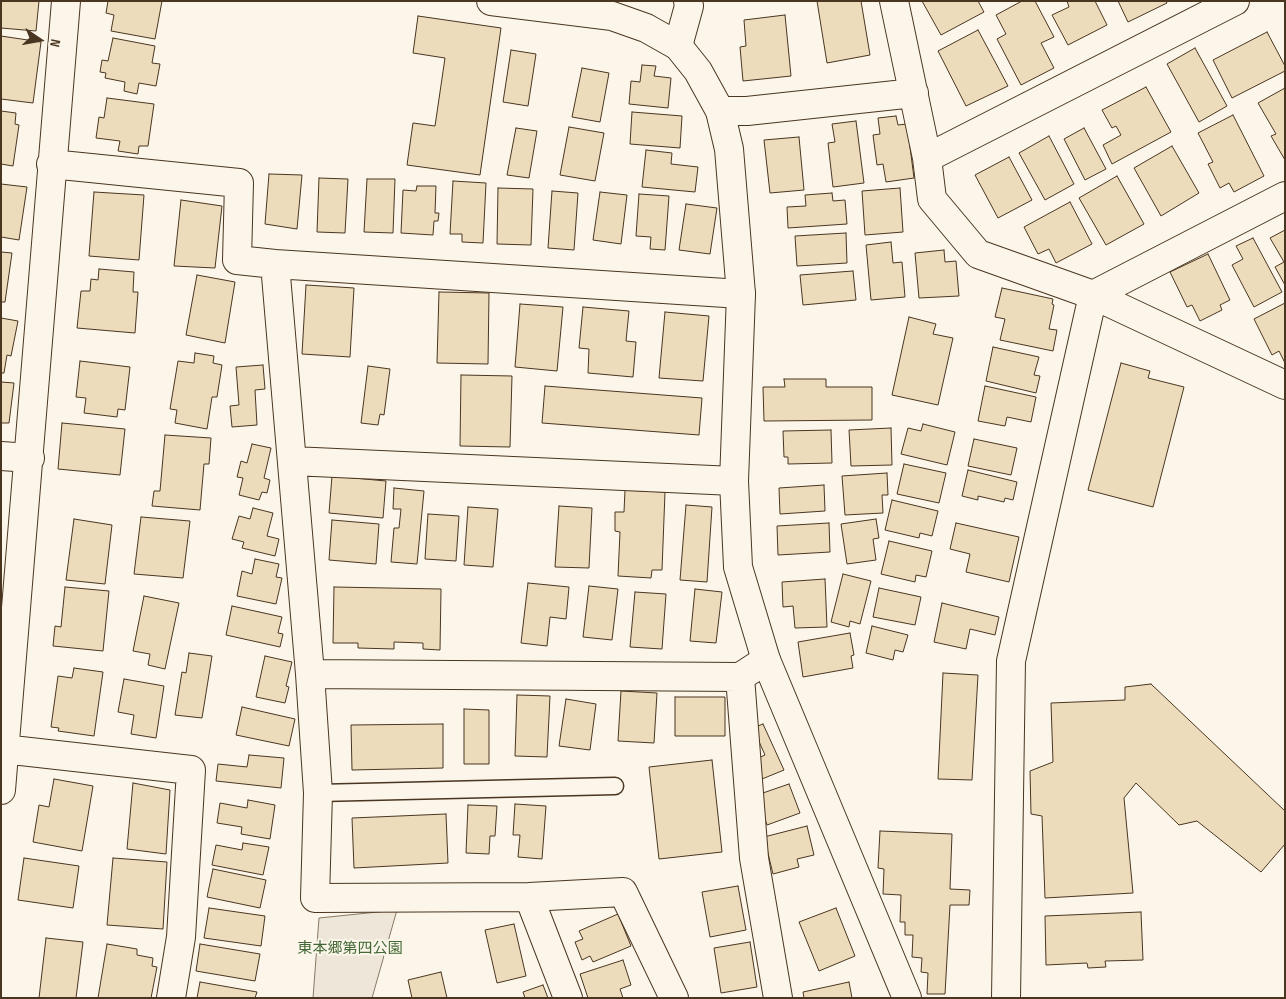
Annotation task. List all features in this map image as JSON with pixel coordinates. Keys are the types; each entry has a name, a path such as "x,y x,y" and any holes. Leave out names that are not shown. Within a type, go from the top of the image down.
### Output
{"street":[{"path":"1,790 3,749 30,458 51,164 66,1"},
{"path":"491,1 612,16 646,28 678,46 698,71 720,112 729,149 740,294 734,481 738,567 766,660 907,998"},
{"path":"678,46 689,6 688,1"},
{"path":"894,1 927,158 932,199 978,254 1094,294 1285,385"},
{"path":"927,158 1236,1"},
{"path":"720,112 747,111 914,93"},
{"path":"51,164 239,183 237,260 740,294"},
{"path":"1006,998 1010,661 1094,294 1285,196"},
{"path":"275,264 310,674 318,793 315,898 529,897 624,892 674,998"},
{"path":"1,456 30,458"},
{"path":"292,461 734,481"},
{"path":"310,674 740,677 766,660"},
{"path":"740,677 754,858 778,998"},
{"path":"3,749 191,770 181,938 171,998"},
{"path":"529,897 568,998"}],"lane":[{"path":"318,793 615,786"}],"green space":[{"name":"東本郷第四公園","path":"397,910 372,998 313,998 319,918"}],"building":[{"path":"1,1 39,1 36,31 1,28"},
{"path":"108,1 162,1 155,39 111,31 114,15 106,13"},
{"path":"817,1 861,1 870,55 827,63"},
{"path":"922,1 978,1 984,12 941,35"},
{"path":"1022,1 1035,1 1054,37 1041,43 1054,68 1021,85 997,39 1006,34 996,15"},
{"path":"1067,1 1095,1 1107,25 1068,45 1052,15 1069,7"},
{"path":"1118,1 1166,1 1167,3 1128,22"},
{"path":"785,15 791,76 743,81 740,47 746,46 744,20"},
{"path":"418,16 501,28 480,175 407,165 413,123 435,126 445,58 413,53"},
{"path":"978,30 1008,86 966,106 938,51"},
{"path":"1267,32 1285,66 1285,71 1232,98 1213,60"},
{"path":"1,36 41,42 33,103 1,99"},
{"path":"113,38 155,46 152,63 160,64 156,86 139,83 137,94 124,91 125,82 105,78 106,73 100,72 102,60 108,61"},
{"path":"1195,48 1227,106 1199,122 1167,64"},
{"path":"511,50 536,54 528,106 503,102"},
{"path":"642,65 656,66 654,76 671,78 668,108 629,104 631,81 640,82"},
{"path":"582,68 609,73 600,122 572,117"},
{"path":"1146,87 1171,132 1112,164 1103,145 1121,135 1116,126 1112,128 1102,110"},
{"path":"1285,88 1285,160 1271,136 1276,134 1258,103"},
{"path":"107,98 154,104 148,146 139,146 138,154 118,151 120,141 96,138 99,117 104,118"},
{"path":"1,111 16,113 15,124 19,125 13,166 1,164"},
{"path":"632,112 682,116 680,148 630,144"},
{"path":"1233,115 1264,176 1234,192 1229,183 1220,188 1208,164 1213,162 1198,133"},
{"path":"896,116 898,125 907,124 914,178 886,182 883,164 877,165 873,135 880,134 878,118"},
{"path":"856,121 864,183 833,187 828,143 835,142 832,124"},
{"path":"569,127 604,133 595,181 560,175"},
{"path":"516,128 537,131 529,178 507,175"},
{"path":"1084,128 1106,169 1085,180 1064,139"},
{"path":"1049,136 1074,184 1045,200 1019,153"},
{"path":"799,137 804,190 770,193 764,140"},
{"path":"1172,146 1199,193 1161,216 1134,168"},
{"path":"646,150 672,153 671,164 698,167 695,192 642,187"},
{"path":"1009,157 1032,200 998,218 975,175"},
{"path":"269,174 302,175 297,229 265,224"},
{"path":"1117,176 1144,224 1106,245 1079,198"},
{"path":"319,178 348,179 345,233 317,232"},
{"path":"367,179 395,179 393,233 364,232"},
{"path":"453,181 486,183 483,243 462,242 462,234 450,234"},
{"path":"1,184 27,187 19,240 1,237"},
{"path":"417,186 436,186 435,213 439,213 438,221 434,221 433,235 401,233 403,190 416,191"},
{"path":"498,188 533,189 531,245 497,244"},
{"path":"900,188 903,232 865,235 862,191"},
{"path":"552,191 578,193 574,250 548,248"},
{"path":"94,192 144,195 139,260 89,256"},
{"path":"600,192 627,195 621,244 593,240"},
{"path":"832,193 833,201 845,200 847,224 788,228 787,207 806,206 805,195"},
{"path":"639,194 669,196 665,250 650,249 651,237 636,236"},
{"path":"181,200 222,206 215,268 174,266"},
{"path":"1070,202 1092,244 1056,263 1049,249 1038,254 1024,227"},
{"path":"686,204 717,208 710,254 679,250"},
{"path":"1285,230 1285,285 1275,267 1284,262 1270,238"},
{"path":"846,233 847,263 797,266 795,236"},
{"path":"1253,238 1282,292 1254,307 1232,265 1243,259 1236,246"},
{"path":"891,242 893,263 902,262 905,297 871,300 866,245"},
{"path":"944,250 945,262 956,261 959,296 919,298 915,253"},
{"path":"1,252 12,253 5,302 1,302"},
{"path":"1208,254 1230,300 1220,305 1222,310 1200,321 1192,305 1187,307 1170,272"},
{"path":"99,269 134,272 133,292 138,292 135,333 77,328 81,291 90,291 91,279 98,280"},
{"path":"853,271 856,300 803,305 800,275"},
{"path":"197,275 235,282 225,343 186,335"},
{"path":"306,285 354,288 350,357 302,354"},
{"path":"1002,288 1053,299 1052,304 1054,305 1049,329 1057,330 1053,351 1000,340 1005,319 995,317"},
{"path":"439,292 489,293 488,364 437,363"},
{"path":"1285,303 1285,363 1279,351 1272,355 1254,319"},
{"path":"520,304 563,307 557,371 515,367"},
{"path":"583,307 629,311 626,341 636,342 633,377 588,373 589,349 579,348"},
{"path":"665,312 709,316 703,381 659,378"},
{"path":"909,317 936,324 933,334 953,338 938,405 892,395"},
{"path":"1,318 18,321 11,356 7,355 4,373 1,373"},
{"path":"993,347 1039,357 1034,375 1040,376 1036,393 986,381"},
{"path":"195,353 214,356 213,363 222,365 217,397 212,397 207,429 175,423 177,410 170,409 178,361 194,363"},
{"path":"80,361 130,367 125,410 118,409 117,417 84,413 86,398 76,397"},
{"path":"1121,363 1150,371 1148,378 1184,387 1153,507 1088,490"},
{"path":"263,365 265,389 255,390 257,425 232,427 230,406 239,405 236,367"},
{"path":"368,366 390,369 384,415 380,414 378,425 361,423"},
{"path":"461,375 512,376 510,447 460,446"},
{"path":"784,379 826,379 826,387 872,387 872,420 764,421 763,387 785,387"},
{"path":"1,382 14,383 9,423 1,423"},
{"path":"545,386 702,398 699,435 542,423"},
{"path":"985,386 1036,397 1031,422 1007,417 1005,426 978,421"},
{"path":"62,423 125,429 120,475 58,469"},
{"path":"923,424 955,432 947,465 901,454 908,428 921,431"},
{"path":"891,428 892,465 851,466 849,430"},
{"path":"831,430 832,463 788,464 788,457 784,457 783,431"},
{"path":"165,435 211,438 209,464 204,464 200,510 152,506 154,491 160,491"},
{"path":"974,439 1017,448 1011,475 968,466"},
{"path":"252,444 271,448 264,478 270,480 267,493 262,492 259,500 239,495 243,478 237,477 241,461 247,463"},
{"path":"904,464 946,473 939,503 897,494"},
{"path":"968,470 1017,482 1013,500 1005,498 1004,502 978,496 978,500 962,496"},
{"path":"887,473 888,495 882,495 883,513 845,515 842,476"},
{"path":"332,476 386,481 383,518 329,513"},
{"path":"824,485 825,511 780,514 779,488"},
{"path":"394,488 424,491 417,564 391,562 394,528 399,528 401,509 393,509"},
{"path":"625,490 665,492 662,570 652,570 651,578 618,576 620,532 615,531 615,512 624,512"},
{"path":"892,500 938,511 932,536 920,533 919,538 885,530"},
{"path":"686,505 712,507 707,582 680,580"},
{"path":"559,506 592,508 589,568 555,567"},
{"path":"468,507 498,509 493,567 464,565"},
{"path":"253,508 273,513 267,536 279,539 275,556 242,548 244,542 232,539 239,516 250,519"},
{"path":"428,514 459,516 456,561 425,559"},
{"path":"141,517 190,521 183,578 134,574"},
{"path":"74,519 112,525 105,584 66,580"},
{"path":"876,519 879,538 873,539 876,560 847,564 841,524"},
{"path":"332,520 379,524 376,564 329,560"},
{"path":"829,523 830,552 778,555 777,526"},
{"path":"956,523 1019,537 1009,582 966,572 970,554 950,549"},
{"path":"889,541 932,551 926,577 916,575 915,582 881,574"},
{"path":"255,559 279,564 276,577 282,578 276,604 237,596 242,571 252,574"},
{"path":"843,574 871,581 860,624 850,621 849,627 831,622"},
{"path":"825,579 827,627 795,628 793,606 783,607 782,582"},
{"path":"528,583 569,587 566,619 550,617 547,646 521,643"},
{"path":"589,586 618,589 612,640 583,637"},
{"path":"65,587 109,591 103,651 53,646 55,626 61,627"},
{"path":"334,587 441,589 440,650 423,649 423,643 394,642 394,649 358,648 358,643 333,643"},
{"path":"879,588 921,597 915,625 873,617"},
{"path":"695,589 722,592 716,643 690,641"},
{"path":"635,592 666,594 662,649 630,647"},
{"path":"144,596 179,603 165,669 148,665 150,654 133,651"},
{"path":"942,603 999,617 995,635 970,629 966,649 934,642"},
{"path":"232,606 282,617 278,633 283,634 280,647 226,635"},
{"path":"872,626 908,635 903,652 895,650 893,660 866,653"},
{"path":"850,633 854,655 851,656 853,668 803,677 798,642"},
{"path":"189,653 212,656 202,718 175,715 182,672 186,673"},
{"path":"265,656 292,662 286,686 289,687 285,703 256,697"},
{"path":"74,668 103,672 94,736 58,731 59,728 51,727 58,676 72,678"},
{"path":"943,673 978,675 972,780 938,779"},
{"path":"124,679 164,686 156,738 131,734 134,715 118,712"},
{"path":"1151,684 1285,811 1285,844 1261,872 1197,821 1179,825 1136,783 1124,798 1133,893 1045,898 1042,816 1031,814 1030,771 1053,762 1051,703 1125,700 1125,687"},
{"path":"621,691 657,693 654,743 618,741"},
{"path":"517,695 550,696 547,757 515,756"},
{"path":"675,697 725,697 725,736 675,736"},
{"path":"566,699 596,704 590,750 559,746"},
{"path":"242,707 295,719 289,746 236,735"},
{"path":"464,709 489,710 489,764 464,764"},
{"path":"443,724 443,768 352,770 351,725"},
{"path":"763,724 784,770 762,779 754,760 765,755 753,728"},
{"path":"249,755 284,758 281,788 216,781 218,764 247,767"},
{"path":"712,760 722,852 659,859 649,767"},
{"path":"54,779 93,786 82,851 33,842 39,805 49,807"},
{"path":"133,783 170,790 166,854 127,849"},
{"path":"789,784 800,813 767,825 757,795"},
{"path":"248,800 275,805 270,839 241,834 242,827 217,823 220,803 247,808"},
{"path":"515,804 546,806 542,859 518,857 520,835 513,835"},
{"path":"468,805 497,806 495,836 490,836 489,854 466,853"},
{"path":"446,814 448,863 354,868 352,818"},
{"path":"807,826 814,855 797,859 799,867 773,874 764,837"},
{"path":"880,831 952,834 950,889 970,890 969,905 950,905 945,994 927,994 928,973 921,972 922,958 912,957 913,935 905,935 905,922 900,922 901,895 883,894 884,869 878,868"},
{"path":"243,843 269,847 263,875 212,865 216,845 242,850"},
{"path":"24,858 79,866 73,908 18,900"},
{"path":"113,858 167,862 163,929 107,925"},
{"path":"213,869 266,880 260,908 207,897"},
{"path":"738,886 746,930 710,937 702,892"},
{"path":"209,908 265,916 261,946 204,938"},
{"path":"836,908 855,956 819,971 799,922"},
{"path":"1141,912 1143,960 1105,961 1106,967 1088,968 1087,963 1046,965 1045,916"},
{"path":"618,914 631,946 593,962 590,956 582,960 575,942 583,939 579,931"},
{"path":"514,924 526,976 497,983 485,930"},
{"path":"46,938 83,942 76,998 39,998"},
{"path":"750,942 757,987 721,993 714,948"},
{"path":"107,944 137,949 137,955 153,958 152,966 157,967 151,998 98,998"},
{"path":"200,944 260,954 255,981 196,971"},
{"path":"623,960 631,985 620,989 623,998 588,998 580,974"},
{"path":"441,972 447,998 412,998 408,980"},
{"path":"200,982 257,992 255,998 197,998"},
{"path":"849,982 852,998 804,998 803,992"},
{"path":"543,985 548,998 525,998 523,992"}]}
